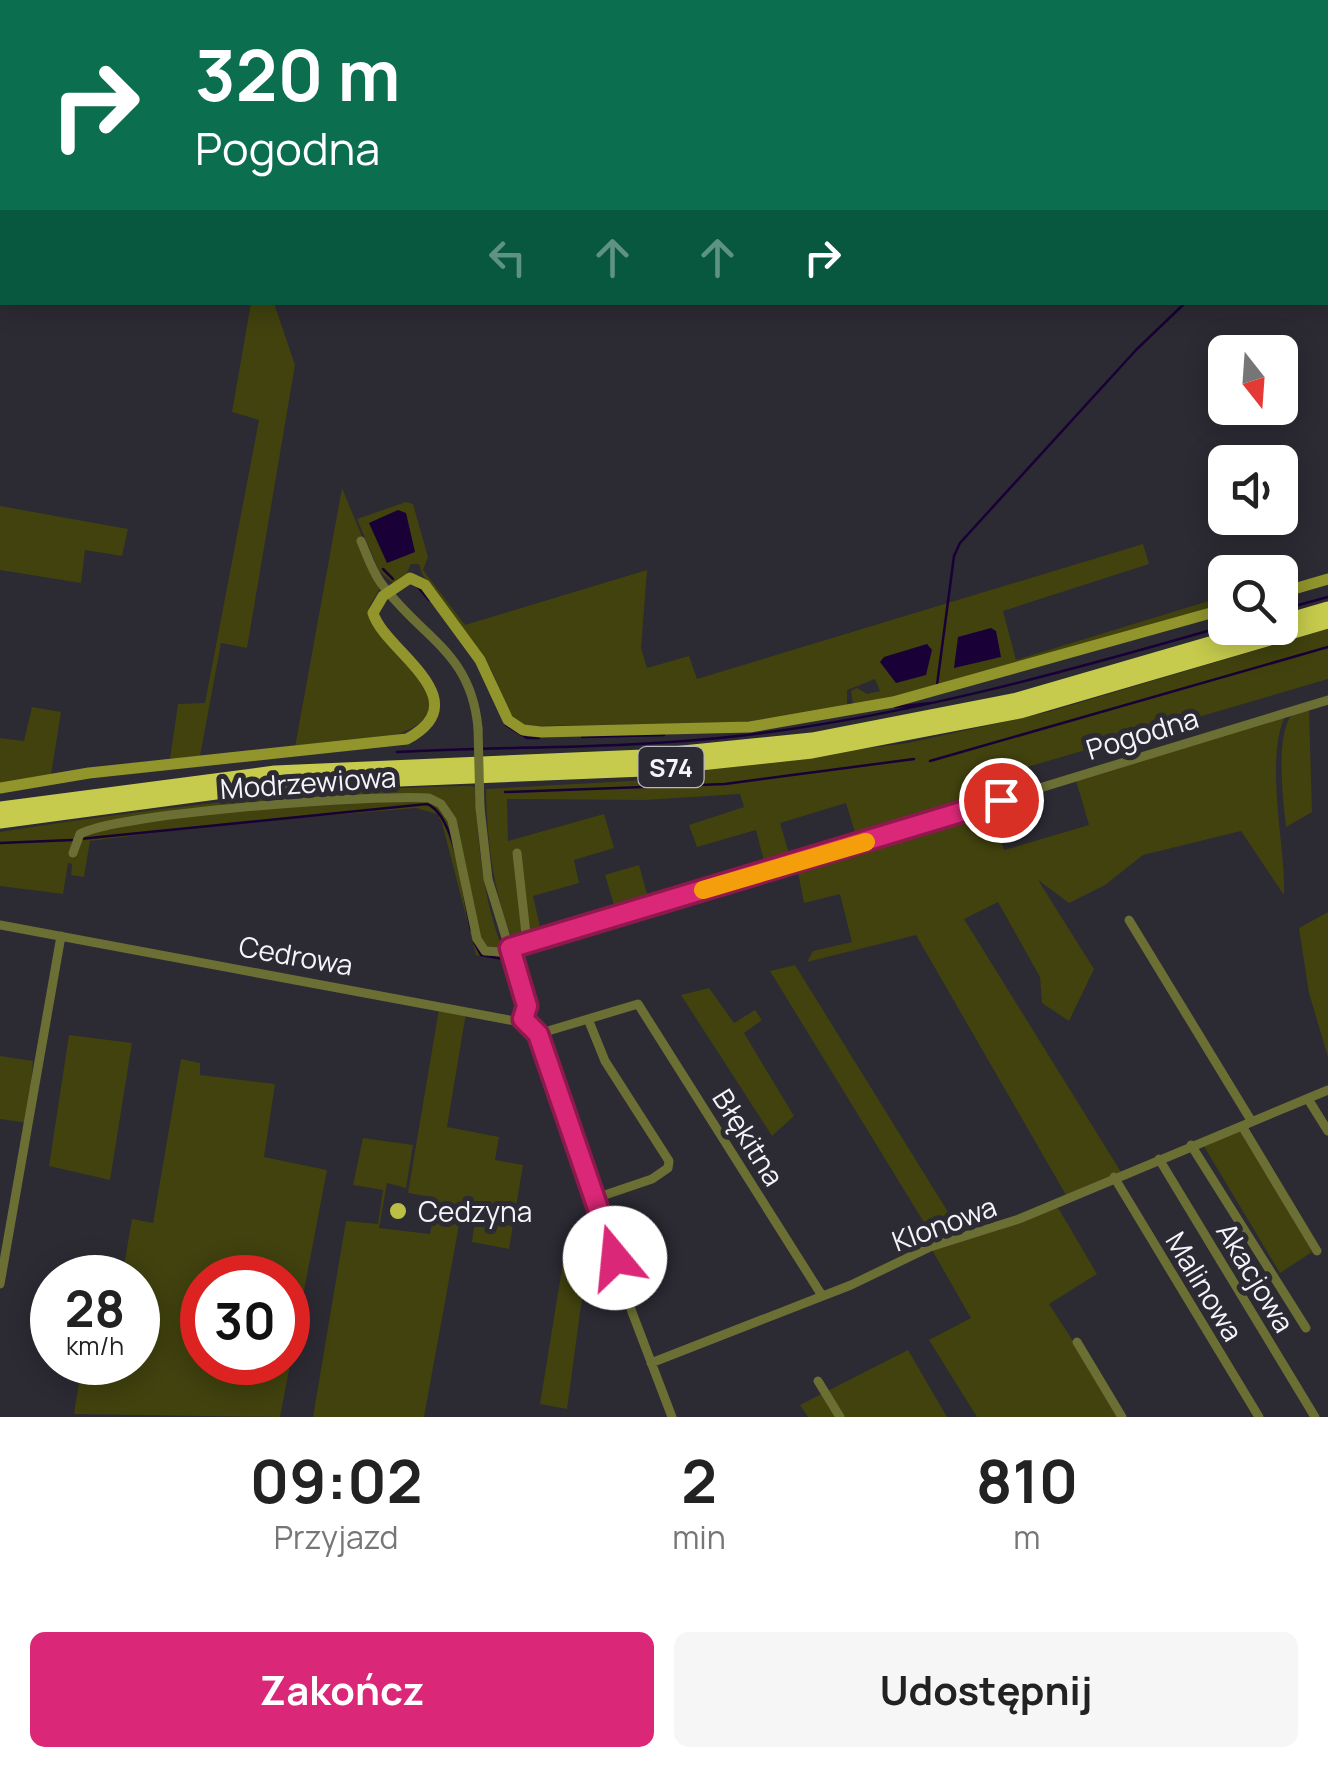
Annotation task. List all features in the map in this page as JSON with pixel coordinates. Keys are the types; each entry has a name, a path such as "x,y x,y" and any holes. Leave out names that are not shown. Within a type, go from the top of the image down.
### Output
{"highway":[{"path":"1298,618 1328,609"},
{"name":"S74","path":"0,821 131,800 277,784 644,768 850,746 1038,706 1328,622"},
{"name":"S74","path":"0,809 275,773 643,757 812,740 1017,700 1208,644"}],"street":[{"path":"361,541 388,592 458,664 474,698 488,879 527,1006 523,1019 538,1034 672,1417"},
{"path":"1298,587 1328,578"},
{"path":"0,788 89,773 390,743 414,735 429,718 432,694 424,675 374,618 375,605 404,580 421,581 480,660 508,720 519,729 540,732 750,727 893,702 1208,614"},
{"name":"Pogodna","path":"510,948 755,878 1328,700"},
{"name":"Modrzewiowa","path":"75,844 87,830 210,812 430,798 441,804 452,820 482,947 491,953 510,948"},
{"path":"517,853 527,943"},
{"path":"1129,920 1317,1251"},
{"name":"Cedrowa","path":"0,925 523,1019"},
{"path":"0,1284 61,936"},
{"name":"Błękitna","path":"588,1019 638,1004 822,1294"},
{"path":"538,1034 588,1019 606,1060 670,1161 668,1168 652,1179 596,1198"},
{"name":"Klonowa","path":"650,1362 851,1285 930,1247 1007,1224 1328,1090"},
{"path":"1308,1099 1328,1131"},
{"path":"1191,1145 1306,1328"},
{"name":"Akacjowa","path":"1159,1160 1315,1417"},
{"name":"Malinowa","path":"1114,1177 1259,1417"},
{"path":"1077,1342 1122,1417"},
{"path":"818,1381 840,1417"}],"shaded area":[{"path":"251,305 275,305 295,365 247,648 221,643 200,756 170,759 178,704 205,703 259,420 232,412"},
{"path":"342,488 382,585 369,607 369,617 418,674 430,704 423,720 407,731 359,742 295,747"},
{"path":"406,502 413,504 428,557 423,570 465,625 647,570 641,648 647,668 689,656 697,679 1143,544 1149,564 1003,611 1016,660 1208,601 1208,610 926,692 853,704 851,691 857,688 867,694 880,691 875,679 847,690 847,705 754,723 524,726 512,718 491,669 422,574 419,564 411,564 406,575 393,583 379,571 357,519"},
{"path":"0,506 128,529 122,556 85,550 81,583 0,570"},
{"path":"398,510 406,513 415,552 387,563 369,523"},
{"path":"991,628 996,631 1001,657 954,668 958,637"},
{"path":"1328,629 1328,679 1024,768 1031,791 858,842 846,803 780,823 792,864 989,804 1004,850 1089,825 1075,777 1287,712 1280,731 1276,776 1284,895 1241,831 1143,855 1105,885 1069,903 1038,880 1094,969 1069,1021 1042,1003 1040,977 998,902 964,919 1121,1172 1066,1195 916,935 807,962 813,951 852,942 840,894 804,903 797,867 744,883 742,877 766,869 756,830 697,847 689,825 744,807 740,794 645,800 507,799 508,841 604,814 614,848 574,860 579,883 533,896 542,935 513,941 492,866 486,789 666,779 671,774 908,743 1048,712 1274,645 1298,645 1298,638"},
{"path":"927,644 932,650 926,675 896,683 880,662 884,657"},
{"path":"32,707 61,712 51,775 0,784 0,738 24,741"},
{"path":"1309,709 1312,812 1286,827 1283,737 1292,714"},
{"path":"475,787 487,895 506,958 502,960 476,955 442,823 437,814 416,808 216,825 90,841 84,877 71,875 72,864 68,863 63,894 0,886 0,832 235,801"},
{"path":"639,865 650,904 617,915 605,875"},
{"path":"1328,912 1328,1057 1309,993 1299,928"},
{"path":"795,965 961,1233 936,1242 770,971"},
{"path":"709,988 734,1023 755,1010 762,1020 744,1033 794,1116 772,1136 681,995"},
{"path":"439,1009 466,1013 447,1127 499,1137 495,1160 523,1165 509,1249 472,1242 477,1206 463,1203 424,1417 313,1417 346,1221 378,1224 383,1190 353,1185 363,1138 413,1145 406,1188 387,1183 379,1228 430,1234 436,1198 408,1193"},
{"path":"69,1035 132,1043 110,1180 49,1166"},
{"path":"0,1056 33,1061 28,1123 0,1119"},
{"path":"181,1059 200,1063 200,1075 275,1084 264,1157 327,1170 310,1259 310,1255 180,1255 180,1385 286,1385 280,1417 74,1414 79,1385 160,1385 160,1255 126,1255 132,1219 153,1223"},
{"path":"1241,1130 1312,1252 1280,1273 1202,1143"},
{"path":"1057,1206 1097,1274 1049,1304 1122,1417 977,1417 929,1340 971,1318 932,1250 999,1230"},
{"path":"564,1256 587,1261 567,1409 540,1404"},
{"path":"908,1350 947,1417 808,1417 800,1405"}],"waterway":[{"path":"937,685 954,556 960,543 1136,350 1183,305"},
{"path":"383,569 393,579"},
{"path":"418,587 429,600"},
{"path":"1298,605 1328,597"},
{"path":"397,752 653,743 800,728 984,691 1208,631"},
{"path":"930,761 1328,647"},
{"path":"895,707 931,703"},
{"path":"506,725 527,738 539,738"},
{"path":"582,737 664,735"},
{"path":"505,792 725,784 914,759"},
{"path":"80,839 427,804 437,812 452,841 471,930"},
{"path":"0,843 72,840"},
{"path":"474,942 481,955 503,959"}],"slow traffic":[{"path":"703,890 755,878 866,842"}],"place":[{"name":"Cedzyna","path":"398,1211"}],"route":[{"path":"615,1258 580,1146 538,1034 523,1019 527,1006 510,948 722,884 755,878 1001,800"}]}
